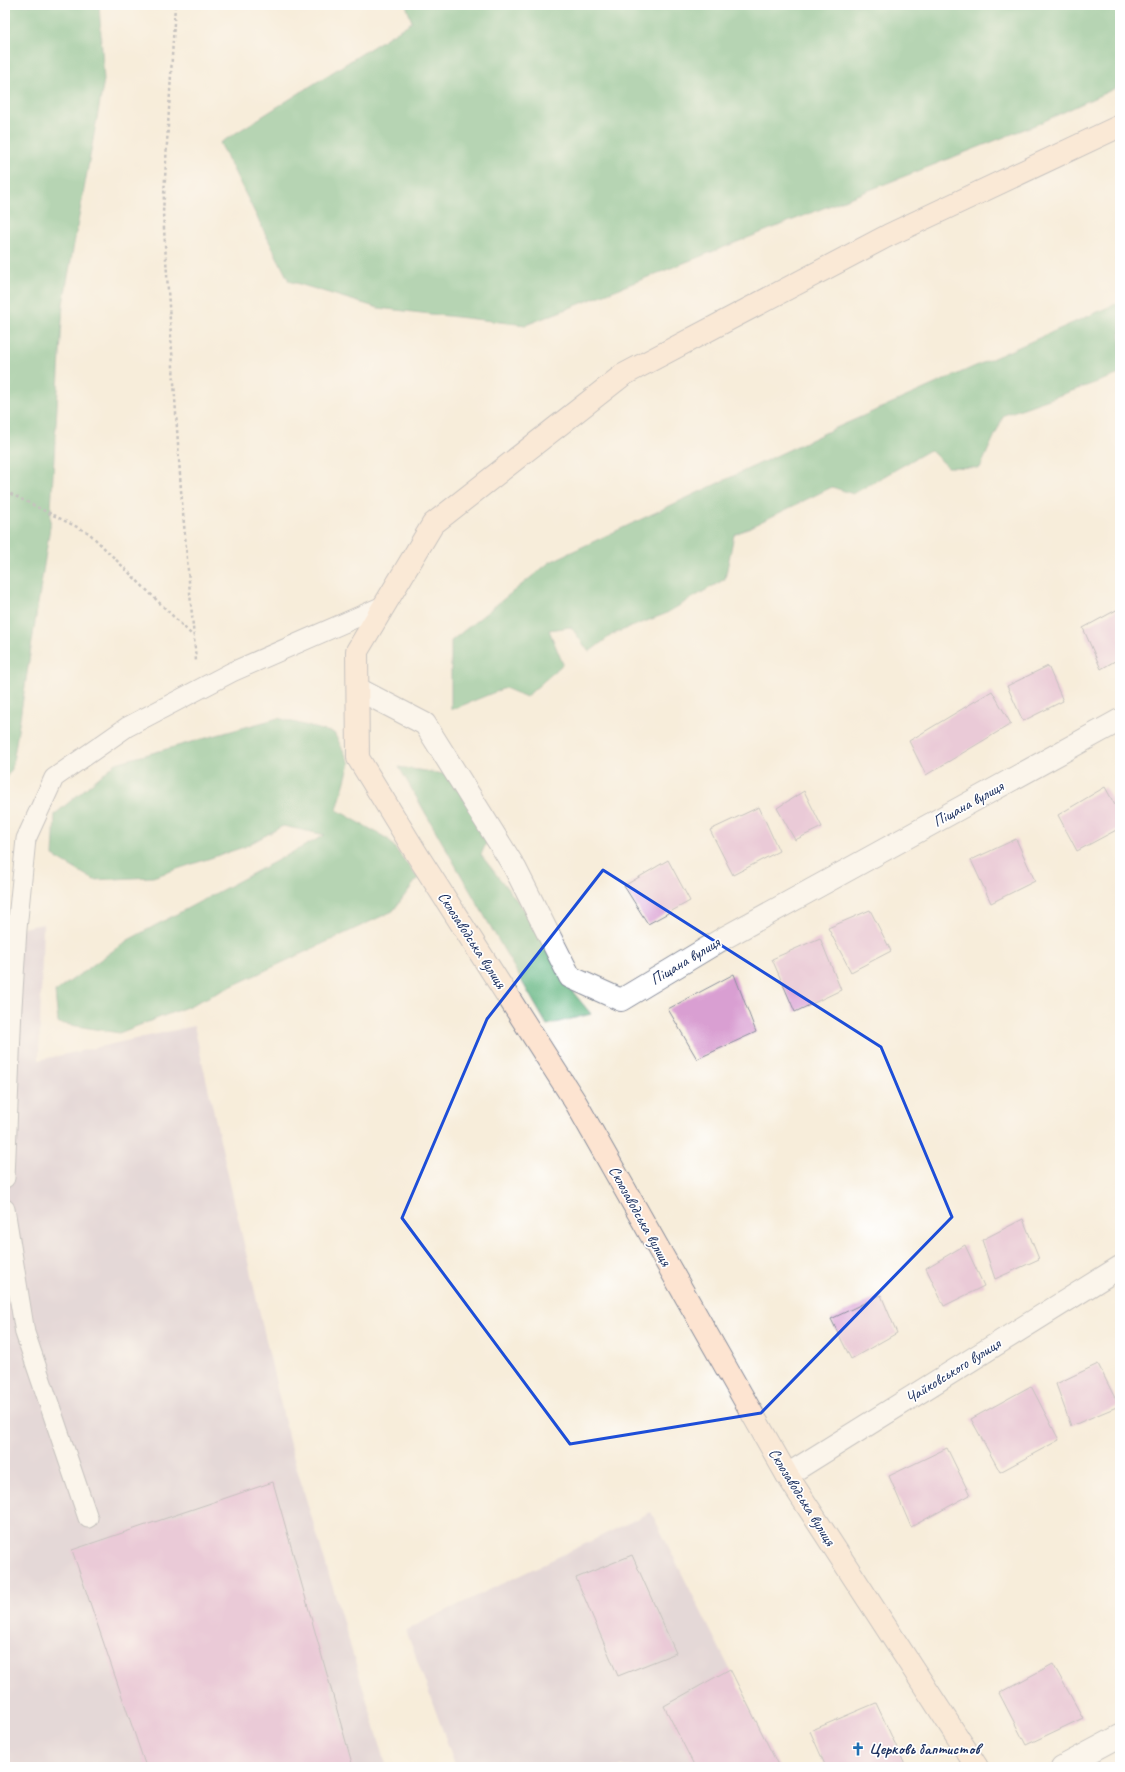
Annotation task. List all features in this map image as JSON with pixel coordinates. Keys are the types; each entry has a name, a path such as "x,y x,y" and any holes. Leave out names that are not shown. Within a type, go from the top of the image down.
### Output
{"street":[{"path":"385,605 433,524 623,375 889,234 1120,126"},
{"name":"Склозаводська вулиця","path":"385,605 357,651 358,758 418,856 576,1103 787,1476 977,1767"},
{"name":"Піщана вулиця","path":"358,689 425,724 515,868 570,977 621,1000 724,938 1120,720"},
{"name":"Чайковського вулиця","path":"787,1476 1120,1267"},
{"path":"1062,1767 1120,1736"}],"lane":[{"path":"5,1178 13,991 17,929 26,839 54,778 127,727 199,689 232,672 385,605"},
{"path":"5,1209 25,1333 88,1518"}],"path":[{"path":"175,5 163,213 181,490 199,689"},
{"path":"5,491 89,533 194,636"}],"highlighted area":[{"path":"603,870 881,1047 952,1217 761,1413 570,1444 402,1218 487,1019"}],"shaded area":[{"path":"43,924 39,1060 194,1026 291,1449 387,1767 5,1767 5,931"},
{"path":"651,1512 779,1767 456,1767 406,1630"}],"green space":[{"path":"5,5 99,5 104,80 63,304 50,527 12,769 5,779"},
{"path":"406,5 1120,5 1120,86 1040,123 526,325 378,308 289,281 220,143 412,22"},
{"path":"1120,302 1120,374 1004,415 980,468 948,467 930,450 853,494 832,487 734,535 725,579 665,614 613,634 589,652 571,627 549,630 563,664 526,697 505,688 451,710 451,641 550,562 829,431"},
{"path":"278,718 334,733 350,763 337,810 388,839 418,878 393,911 187,1007 119,1033 58,1023 55,992 128,940 325,835 283,826 244,847 153,877 94,880 53,856 55,814 116,763"},
{"path":"399,767 457,776 487,841 481,855 537,926 572,991 591,1014 547,1025"}],"building":[{"path":"1120,608 1120,658 1101,669 1083,628"},
{"path":"1048,666 1063,701 1023,721 1007,686"},
{"path":"992,691 1011,724 926,775 909,741"},
{"path":"1105,787 1120,814 1120,828 1077,851 1058,815"},
{"path":"804,791 822,827 795,840 777,808"},
{"path":"759,807 779,851 733,875 710,830"},
{"path":"1016,839 1035,881 991,903 971,860"},
{"path":"668,860 690,901 648,924 624,886"},
{"path":"870,910 891,951 851,972 828,928"},
{"path":"820,938 841,990 795,1012 772,959"},
{"path":"734,974 756,1032 697,1059 668,1009"},
{"path":"1023,1219 1039,1259 995,1279 982,1240"},
{"path":"965,1245 984,1286 944,1306 926,1268"},
{"path":"881,1295 897,1333 851,1359 831,1319"},
{"path":"1098,1364 1119,1406 1071,1426 1056,1384"},
{"path":"1031,1386 1059,1440 1000,1472 971,1419"},
{"path":"947,1448 970,1495 911,1527 889,1476"},
{"path":"273,1482 353,1767 146,1767 72,1550"},
{"path":"632,1555 676,1653 618,1676 576,1578"},
{"path":"1053,1664 1083,1718 1026,1745 999,1693"},
{"path":"730,1669 779,1767 695,1767 664,1706"},
{"name":"Церковь баптистов","path":"876,1703 906,1767 826,1767 810,1731"}],"place":[{"name":"Церковь баптистов","path":"858,1749"}]}
